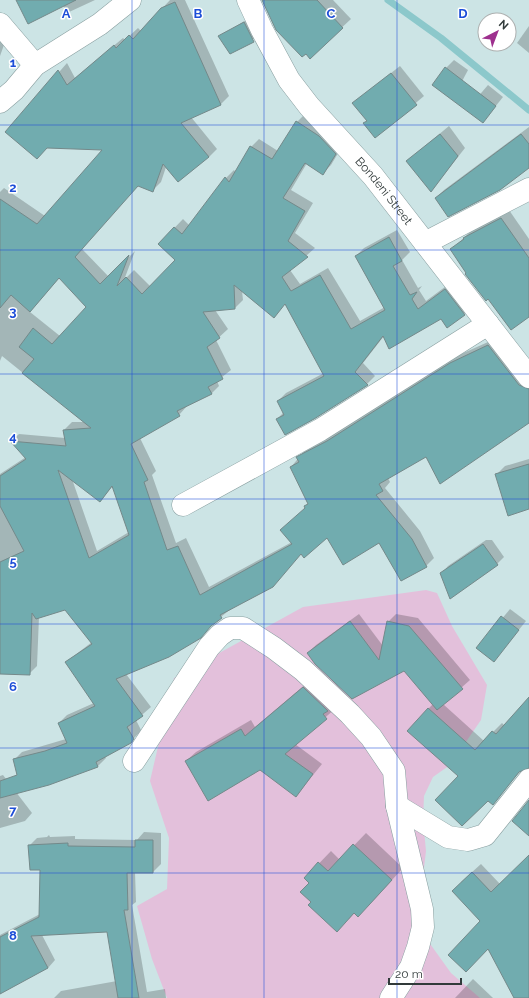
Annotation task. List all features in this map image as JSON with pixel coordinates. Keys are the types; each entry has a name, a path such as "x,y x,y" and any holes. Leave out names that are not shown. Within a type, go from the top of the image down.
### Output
{"street":[{"path":"0,102 14,90 35,65 100,24 130,0"},
{"name":"Bondeni Street","path":"248,0 262,30 289,80 309,106 373,176 529,377"},
{"path":"0,24 35,65"},
{"path":"425,243 529,189"},
{"path":"183,504 320,430 488,324"},
{"path":"134,761 209,647 220,635 230,628 243,628 274,648 303,670 371,736 394,771 397,806 422,909 423,927 411,967 391,998"},
{"path":"397,806 448,837 468,840 485,836 529,780"}],"shaded area":[{"path":"426,590 437,593 452,626 487,685 481,720 450,765 433,777 424,796 423,820 426,851 422,884 428,941 451,973 480,998 167,998 152,959 137,906 167,889 169,838 150,781 174,678 303,607"}],"building":[{"path":"16,0 76,0 28,24"},
{"path":"262,0 317,0 343,28 310,59 306,54 302,57 276,30"},
{"path":"175,2 221,105 181,123 209,157 178,182 163,164 153,192 138,186 75,257 100,284 129,255 117,286 126,277 142,294 175,260 158,244 174,227 182,234 225,177 229,182 250,146 272,159 296,121 319,136 336,154 323,175 305,163 283,198 305,211 288,241 308,257 282,277 291,291 320,275 351,329 385,310 355,256 389,237 402,261 393,266 410,295 417,292 412,299 418,309 445,289 465,315 447,328 441,319 389,349 383,336 355,372 368,385 314,419 285,435 276,419 284,415 277,401 324,376 285,304 274,318 234,285 235,309 203,312 220,338 207,347 223,379 208,387 212,394 177,411 180,416 131,444 148,480 144,482 167,550 178,546 200,595 292,544 280,530 305,508 304,506 308,504 290,467 299,462 296,457 327,441 450,363 488,345 519,385 529,389 529,423 440,484 426,457 379,484 383,491 376,495 412,539 427,567 401,581 379,543 343,565 327,538 304,558 301,554 273,587 220,615 222,618 211,626 201,638 169,657 116,679 143,716 127,727 134,739 131,743 96,762 98,767 49,785 0,798 0,781 17,775 13,759 45,751 67,743 58,723 95,706 65,662 92,644 65,610 36,619 32,613 30,675 0,674 0,562 24,551 0,506 0,476 26,459 10,441 66,446 63,430 91,428 22,373 34,359 19,347 33,328 52,344 86,307 59,278 30,312 11,295 0,308 0,199 37,224 102,150 47,148 37,159 5,132 58,70 67,85 114,45 116,48 129,35 133,39 161,8","holes":["58,470 100,502 112,486 129,535 89,558"]},
{"path":"244,22 254,42 230,54 218,36"},
{"path":"445,67 496,106 483,123 432,85"},
{"path":"391,73 417,105 375,138 363,123 367,121 352,103"},
{"path":"440,134 458,156 431,192 406,161"},
{"path":"521,134 529,144 529,168 500,190 448,217 435,198"},
{"path":"501,218 529,258 529,317 511,330 488,299 486,301 465,274 466,273 450,249 464,239 463,238"},
{"path":"529,464 529,509 508,516 495,474"},
{"path":"483,544 498,565 450,599 440,573"},
{"path":"501,616 519,630 494,662 476,648"},
{"path":"350,621 379,660 387,621 409,626 463,689 437,710 404,671 352,699 315,664 307,653"},
{"path":"303,687 328,711 323,714 327,719 285,754 313,774 296,797 260,770 208,801 185,761 241,729 245,736"},
{"path":"529,697 529,768 519,772 493,805 488,801 462,826 435,800 458,776 407,731 428,708 475,750 492,731 496,734"},
{"path":"529,800 529,836 512,821"},
{"path":"135,840 153,840 153,873 127,873 128,910 124,910 139,998 118,998 107,932 31,936 48,968 0,994 0,937 39,917 40,870 30,870 28,845 68,843 68,846 135,847"},
{"path":"353,844 392,880 358,917 354,913 337,932 308,905 311,902 300,892 309,883 304,878 318,862 328,871"},
{"path":"529,855 529,998 514,998 488,949 466,972 448,955 480,921 452,891 472,872 491,892"}],"waterway":[{"path":"388,0 441,38 529,110"}]}
